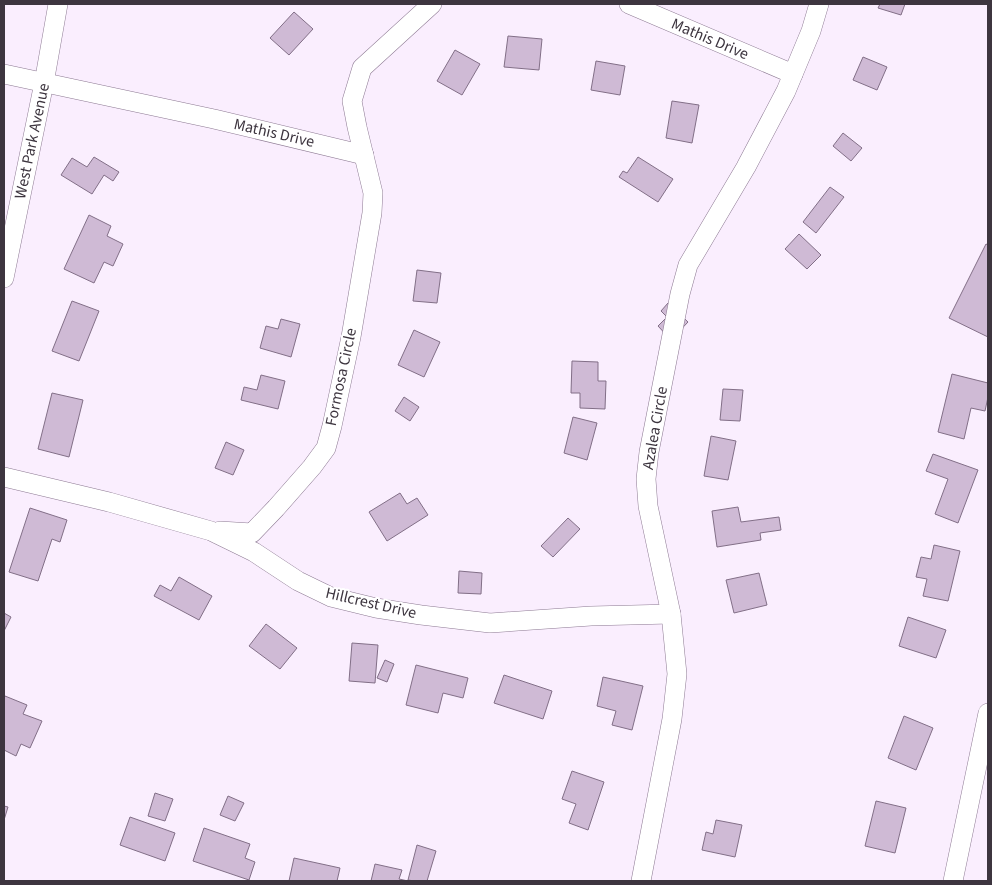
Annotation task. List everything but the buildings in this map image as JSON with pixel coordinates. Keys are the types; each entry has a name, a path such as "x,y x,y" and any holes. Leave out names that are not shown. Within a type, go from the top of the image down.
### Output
{"street":[{"name":"West Park Avenue","path":"4,278 44,83 58,4"},
{"path":"364,155 352,101 362,68 432,4"},
{"name":"Mathis Drive","path":"628,4 793,74"},
{"name":"Azalea Circle","path":"641,881 672,719 677,674 671,614 648,506 646,479 649,452 680,294 688,265 746,167 786,91 811,31 819,4"},
{"name":"Mathis Drive","path":"4,74 222,121 364,155"},
{"name":"Formosa Circle","path":"211,531 252,533 312,467 326,448 350,337 372,213 373,193 364,155"},
{"name":"Hillcrest Drive","path":"4,477 109,502 211,531 254,552 298,581 331,597 376,608 446,619 490,623 591,616 671,614"},
{"path":"953,881 981,783 988,714"}]}
